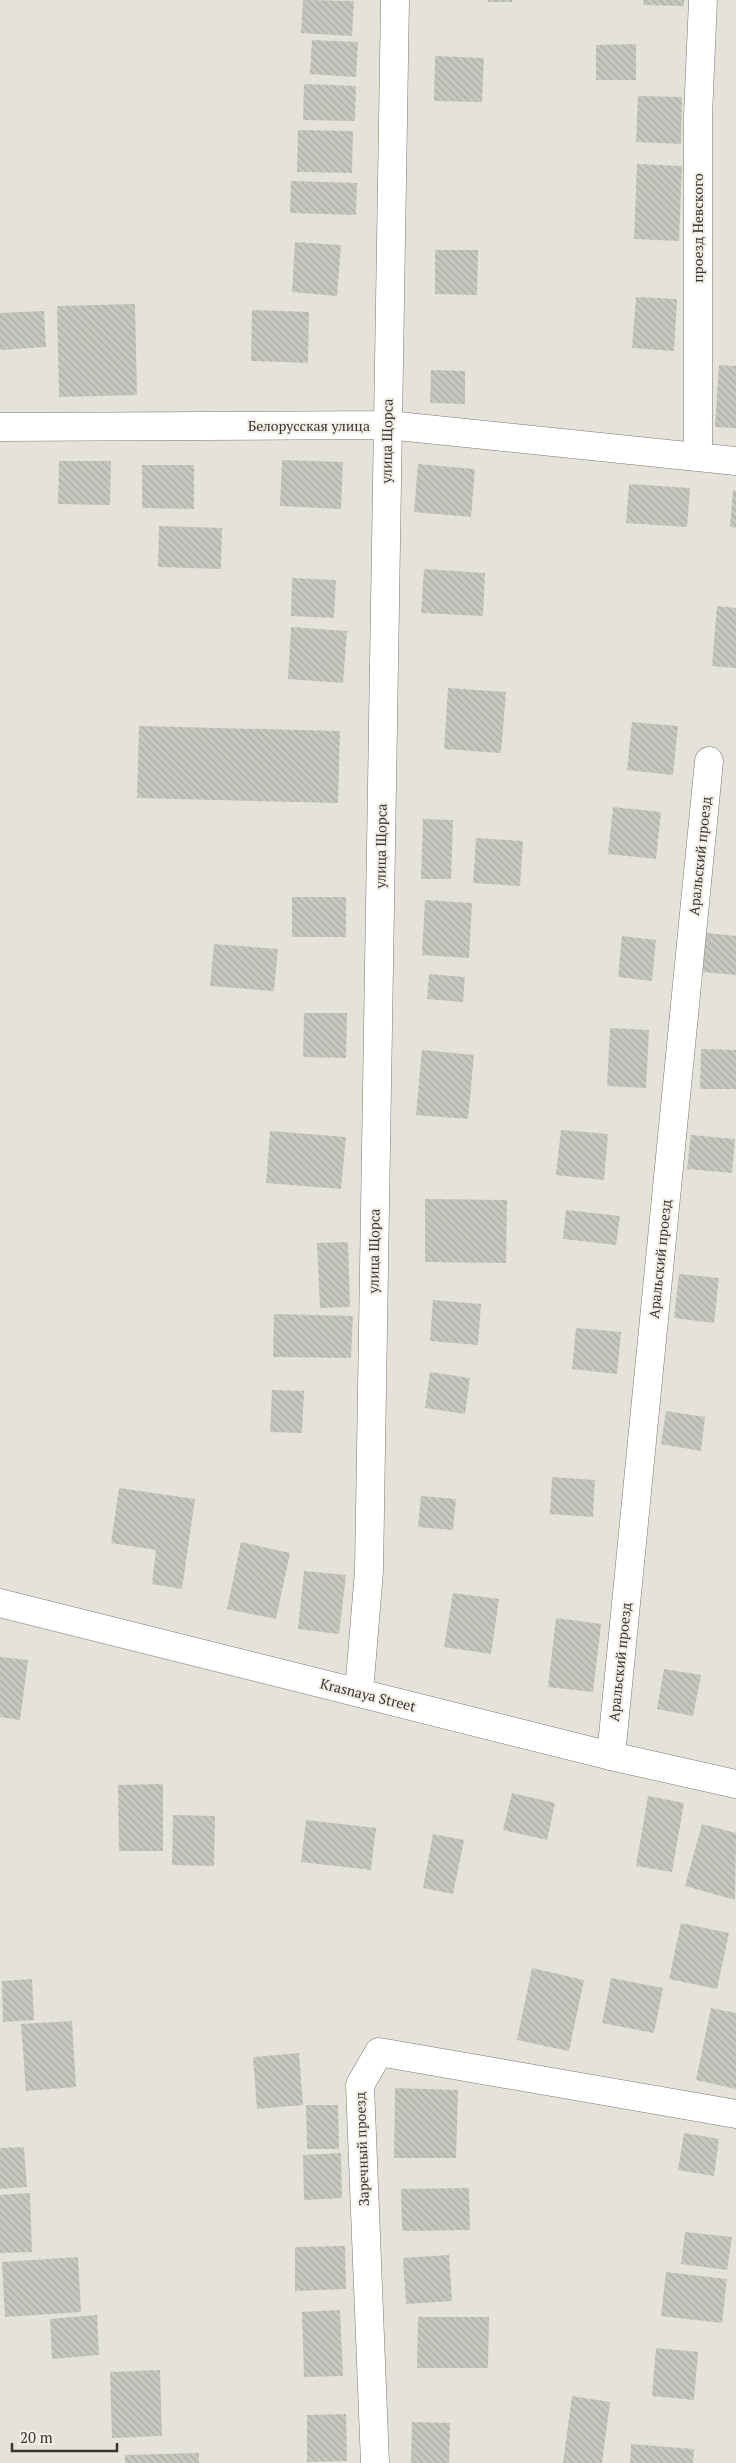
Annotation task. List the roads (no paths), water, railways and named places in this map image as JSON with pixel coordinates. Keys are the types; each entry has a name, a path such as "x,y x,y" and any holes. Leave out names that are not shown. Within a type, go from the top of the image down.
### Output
{"street":[{"name":"улица Щорса","path":"359,1692 369,1571 395,0"},
{"name":"проезд Невского","path":"698,456 698,116 703,0"},
{"name":"Белорусская улица","path":"0,427 388,426 736,460"},
{"name":"Аральский проезд","path":"611,1756 709,761"},
{"name":"Krasnaya Street","path":"0,1603 611,1756 736,1784"},
{"name":"Заречный проезд","path":"375,2463 360,2085 379,2052 736,2114"}]}
